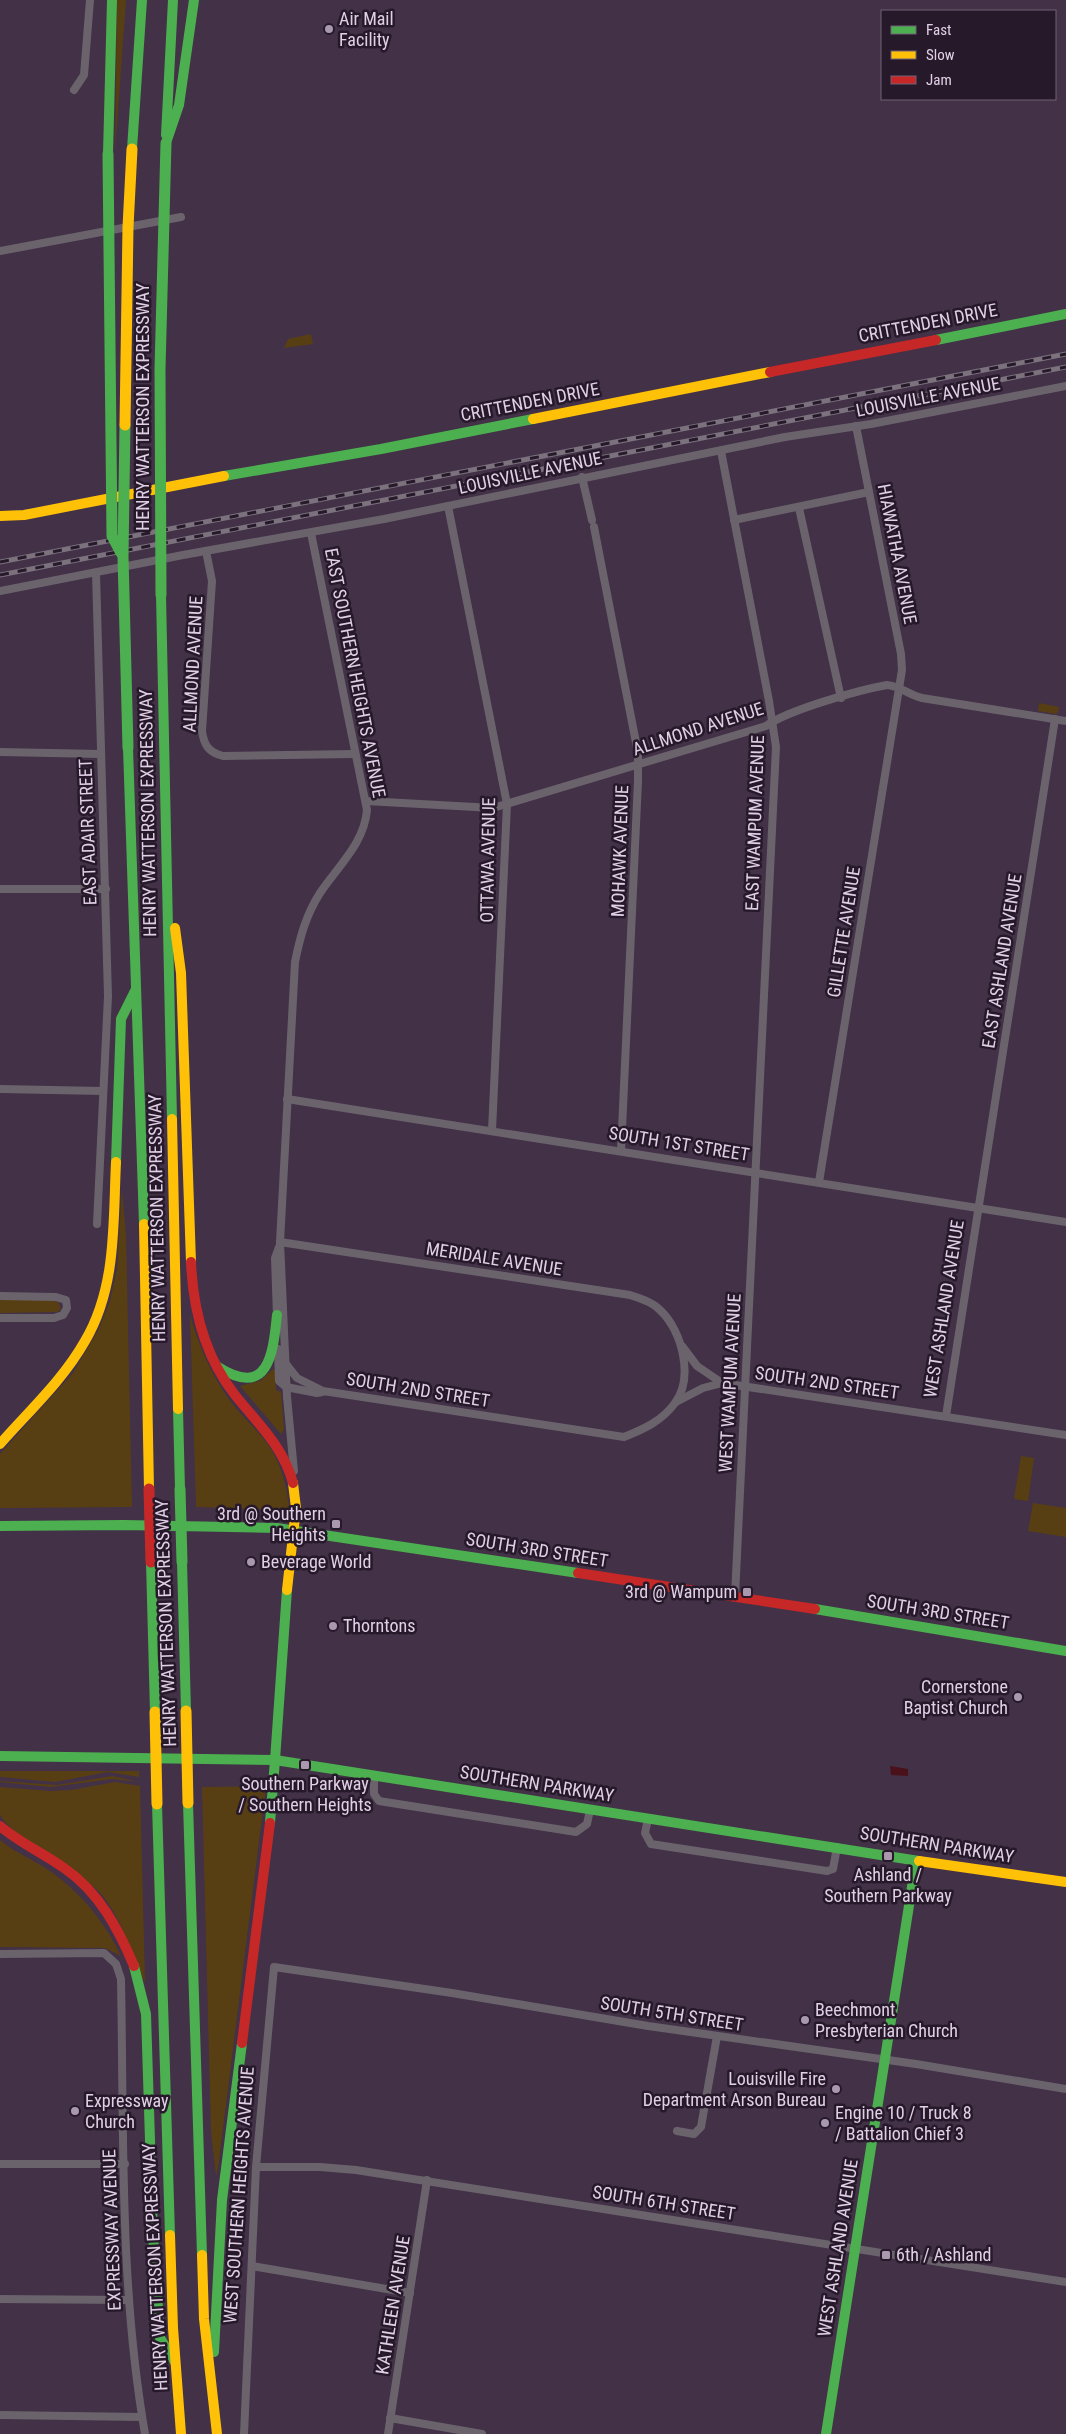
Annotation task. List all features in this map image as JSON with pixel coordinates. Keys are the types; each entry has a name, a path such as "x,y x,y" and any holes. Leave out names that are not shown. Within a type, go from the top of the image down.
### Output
{"main road":[{"path":"112,0 108,154 112,536 123,556"},
{"name":"HENRY WATTERSON EXPRESSWAY","path":"142,0 128,227 123,556 137,986 167,2166 181,2434"},
{"name":"HENRY WATTERSON EXPRESSWAY","path":"173,0 166,105 160,283 158,432 168,880 168,982 173,1105 180,1489 199,2196 204,2319 217,2434"},
{"path":"166,143 180,105 194,0"},
{"name":"CRITTENDEN DRIVE","path":"0,516 24,515 223,476 390,447 1066,314"},
{"path":"168,880 181,973 192,1282 198,1318 217,1366 226,1383 280,1448 293,1484 296,1508 290,1549 274,1789 222,2200 218,2253 217,2319 211,2380"},
{"path":"0,1444 72,1363 90,1334 103,1301 110,1267 113,1235 121,1019 137,986"},
{"path":"217,1366 229,1375 238,1378 248,1378 263,1372 273,1352 277,1315"},
{"name":"SOUTH 3RD STREET","path":"0,1526 254,1526 294,1530 658,1586 735,1596 1066,1651"},
{"name":"SOUTHERN PARKWAY","path":"0,1756 275,1760 837,1847 916,1861 1066,1882"},
{"path":"0,1826 15,1839 65,1868 86,1887 112,1919 134,1962 146,2014 154,2252 160,2338 176,2363"},
{"name":"WEST ASHLAND AVENUE","path":"826,2434 916,1861"}],"street":[{"path":"74,90 84,75 90,0"},
{"path":"0,251 181,217"},
{"name":"LOUISVILLE AVENUE","path":"0,591 206,551 311,534 582,477 785,437 856,426 1066,386"},
{"name":"HIAWATHA AVENUE","path":"856,426 901,654 902,670 899,687"},
{"name":"EAST WAMPUM AVENUE","path":"721,451 776,747 755,1172"},
{"name":"MOHAWK AVENUE","path":"582,477 593,523 638,753 621,1151"},
{"path":"734,520 869,492"},
{"name":"OTTAWA AVENUE","path":"448,506 506,804 492,1131"},
{"path":"799,508 841,698"},
{"name":"EAST SOUTHERN HEIGHTS AVENUE","path":"287,1099 293,980 300,935 320,893 364,831 367,810 311,534"},
{"name":"ALLMOND AVENUE","path":"206,551 212,581 202,731 207,748 223,756 355,754"},
{"name":"EAST ADAIR STREET","path":"96,573 108,996 98,1224"},
{"name":"ALLMOND AVENUE","path":"366,801 492,808 766,726 772,721 882,686 899,687 907,693 922,698 1066,721"},
{"name":"GILLETTE AVENUE","path":"819,1182 899,687"},
{"name":"EAST ASHLAND AVENUE","path":"977,1208 1055,719"},
{"path":"0,752 101,754"},
{"path":"0,889 106,889"},
{"path":"0,1089 103,1091"},
{"path":"287,1099 280,1242 286,1388 294,1463 293,1484"},
{"name":"SOUTH 1ST STREET","path":"287,1099 1066,1222"},
{"name":"WEST WAMPUM AVENUE","path":"735,1596 755,1172"},
{"name":"WEST ASHLAND AVENUE","path":"946,1416 977,1208"},
{"path":"280,1242 275,1258 279,1381 286,1388"},
{"name":"MERIDALE AVENUE","path":"280,1242 630,1296 647,1301 662,1312 680,1344 697,1366 722,1384"},
{"path":"0,1296 56,1297 66,1300 67,1308 63,1315 54,1318 0,1318"},
{"name":"MERIDALE AVENUE","path":"680,1344 684,1375"},
{"name":"SOUTH 2ND STREET","path":"285,1363 296,1378 323,1391 624,1437 652,1425 676,1402 703,1388 722,1384 1066,1435"},
{"name":"SOUTH 2ND STREET","path":"676,1402 684,1375"},
{"name":"SOUTH 2ND STREET","path":"286,1388 317,1393 323,1391"},
{"path":"374,1776 374,1794 379,1801 508,1822 576,1832 587,1824 590,1810"},
{"path":"648,1819 646,1833 651,1844 826,1872 833,1869 837,1847"},
{"name":"EXPRESSWAY AVENUE","path":"0,1954 104,1953 116,1964 121,1979 128,2300 145,2434"},
{"name":"SOUTH 5TH STREET","path":"274,1967 1066,2089"},
{"name":"WEST SOUTHERN HEIGHTS AVENUE","path":"244,2434 256,2167 274,1967"},
{"path":"678,2131 694,2134 701,2127 717,2036"},
{"path":"0,2164 125,2164"},
{"name":"SOUTH 6TH STREET","path":"256,2167 320,2167 427,2180 856,2250 1066,2282"},
{"name":"KATHLEEN AVENUE","path":"388,2434 427,2180"},
{"path":"252,2266 410,2293"},
{"path":"0,2299 128,2300"},
{"path":"0,2416 142,2417"},
{"path":"390,2418 482,2434"}],"shaded area":[{"path":"117,0 126,0 115,152"},
{"path":"311,334 313,344 284,348 288,339"},
{"path":"1039,703 1059,707 1058,712 1056,714 1038,711"},
{"path":"122,1189 126,1236 132,1507 0,1508 0,1454 73,1373 99,1329 110,1301 117,1269"},
{"path":"0,1300 52,1300 58,1302 61,1309 57,1312 0,1313"},
{"path":"190,1315 213,1374 229,1399 266,1442 276,1457 286,1490 289,1507 287,1510 196,1507"},
{"path":"273,1369 275,1370 276,1390 281,1392 284,1430 281,1434 240,1386 260,1381"},
{"path":"1021,1456 1034,1458 1028,1501 1014,1499"},
{"path":"1033,1503 1066,1508 1066,1537 1028,1531"},
{"path":"890,1766 908,1769 908,1776 891,1775"},
{"path":"0,1771 139,1771 139,1777 108,1772 55,1782 0,1777"},
{"path":"112,1776 139,1782 112,1779 51,1787 0,1782 57,1785"},
{"path":"115,1782 140,1786 145,1983 121,1926 101,1894 92,1885 15,1831 5,1822 0,1814 0,1787 50,1791 71,1790"},
{"path":"266,1786 216,2176 211,2131 202,1787"},
{"path":"0,1840 50,1871 72,1889 100,1920 121,1956 105,1948 0,1947"}],"railway":[{"path":"0,562 1066,354"},
{"path":"0,575 1066,367"}],"traffic: fast":[{"path":"108,154 112,0"},
{"path":"132,149 142,0"},
{"path":"166,135 173,0"},
{"path":"166,143 179,105 194,0"},
{"path":"161,595 160,369 166,143"},
{"path":"108,154 112,536 121,553"},
{"path":"936,340 1066,314"},
{"path":"224,476 381,449 533,419"},
{"path":"125,425 123,556 128,748"},
{"path":"161,595 172,1119"},
{"path":"128,748 144,1224"},
{"path":"116,1162 121,1019 136,989"},
{"path":"218,1367 235,1376 248,1378 258,1375 270,1357 277,1315"},
{"path":"178,1409 180,1489"},
{"path":"180,1489 182,1562"},
{"path":"0,1526 124,1525 277,1528 578,1573"},
{"path":"151,1562 155,1712"},
{"path":"182,1562 186,1711"},
{"path":"0,1756 275,1760 287,1590"},
{"path":"815,1609 1066,1651"},
{"path":"275,1760 919,1861"},
{"path":"270,1823 275,1760"},
{"path":"188,1803 202,2255"},
{"path":"157,1804 170,2235"},
{"path":"826,2434 916,1861"},
{"path":"134,1966 146,2014 153,2235 160,2338 175,2362"},
{"path":"214,2352 222,2200 242,2043"}],"traffic: slow":[{"path":"125,425 128,227 132,149"},
{"path":"533,419 770,372"},
{"path":"0,516 24,515 224,476"},
{"path":"175,928 181,973 191,1262"},
{"path":"172,1119 178,1409"},
{"path":"0,1444 67,1369 85,1341 95,1320 103,1299 111,1254 116,1162"},
{"path":"144,1224 149,1489"},
{"path":"287,1590 296,1508 293,1483"},
{"path":"186,1711 188,1803"},
{"path":"155,1712 157,1804"},
{"path":"919,1861 1066,1882"},
{"path":"170,2235 173,2328 181,2434"},
{"path":"202,2255 204,2319 217,2434"}],"traffic: jam":[{"path":"770,372 936,340"},
{"path":"191,1262 198,1315 208,1349 235,1395 261,1426 283,1458 293,1483"},
{"path":"149,1489 151,1562"},
{"path":"578,1573 815,1609"},
{"path":"242,2043 270,1823"},
{"path":"0,1826 15,1838 64,1868 87,1888 114,1925 134,1966"}],"place":[{"name":"Air Mail Facility","path":"329,29"},
{"name":"3rd @ Southern Heights","path":"336,1524"},
{"name":"Beverage World","path":"251,1562"},
{"name":"3rd @ Wampum","path":"747,1592"},
{"name":"Thorntons","path":"333,1626"},
{"name":"Cornerstone Baptist Church","path":"1018,1697"},
{"name":"Southern Parkway / Southern Heights","path":"305,1765"},
{"name":"Ashland / Southern Parkway","path":"888,1856"},
{"name":"Beechmont Presbyterian Church","path":"805,2020"},
{"name":"Louisville Fire Department Arson Bureau","path":"836,2089"},
{"name":"Expressway Church","path":"75,2111"},
{"name":"Engine 10 / Truck 8 / Battalion Chief 3","path":"825,2123"},
{"name":"6th / Ashland","path":"886,2255"}]}
